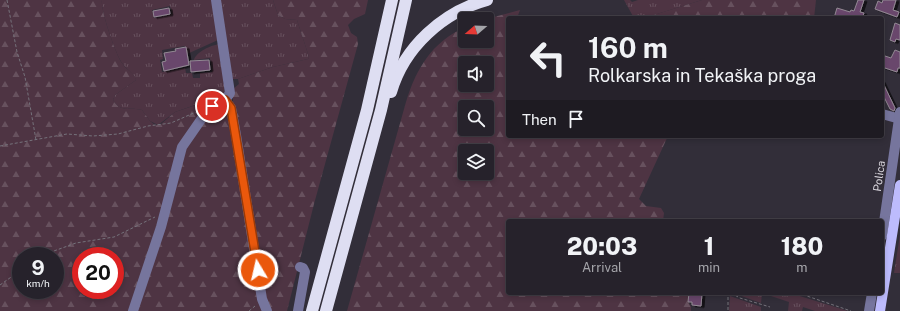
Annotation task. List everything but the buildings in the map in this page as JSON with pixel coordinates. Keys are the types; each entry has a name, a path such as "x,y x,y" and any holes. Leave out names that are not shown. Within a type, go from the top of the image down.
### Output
{"highway":[{"path":"312,311 367,110 392,0"},
{"path":"326,311 352,222 381,110 406,0"},
{"path":"381,110 390,97 401,68 411,52 428,33 445,19 463,9 487,0"}],"main road":[{"path":"884,286 900,185"},
{"path":"880,311 883,295"}],"street":[{"path":"133,311 165,212 182,148 207,110 225,100 230,93 216,0"},
{"path":"225,100 231,108 235,128 262,299 267,311"},
{"name":"Polica","path":"884,114 900,117 884,223"},
{"path":"298,311 304,272 303,268 300,267"},
{"path":"869,311 872,295"}],"path":[{"path":"7,0 17,52 25,77 36,140"},
{"path":"0,146 67,134 93,136 118,134 148,126 171,123 197,111"},
{"path":"64,247 76,243 114,237 165,212"},
{"path":"0,285 12,276"},
{"path":"728,295 728,310"},
{"path":"735,295 770,308"},
{"path":"804,295 851,311"}],"green space":[{"path":"0,0 102,0 103,13 116,51 122,63 134,75 136,80 115,95 113,100 116,104 119,107 126,109 142,110 155,125 161,124 175,112 202,103 206,110 183,149 207,112 222,104 233,108 233,89 239,84 238,79 273,67 308,59 309,57 297,20 285,19 278,15 273,0 368,0 365,14 354,19 348,25 351,33 357,37 358,44 314,204 287,311 0,311"},
{"path":"102,0 214,0 218,40 187,54 185,46 162,50 163,59 160,60 162,72 185,68 186,73 192,73 193,78 200,78 200,73 212,72 210,58 194,60 195,57 204,49 220,44 225,94 206,110 195,105 175,112 158,125 150,121 142,110 119,107 113,100 115,95 136,80 134,75 119,58 109,32","holes":["170,6 172,14 154,18 152,10"]},
{"path":"219,0 273,0 278,15 285,19 297,20 309,57 308,59 273,67 238,79 230,79"},
{"path":"624,0 630,0 632,2 638,0 702,0 650,16 633,16"},
{"path":"702,0 816,0 814,16 650,16"},
{"path":"520,10 518,16 506,16 506,138 667,138 639,199 646,206 661,208 664,213 663,219 506,219 506,295 689,295 688,301 691,311 347,311 410,90 420,68 427,58 443,40 458,30 458,48 494,48 494,17"},
{"path":"900,235 900,273 894,273"},
{"path":"739,295 762,295 761,303"},
{"path":"768,295 796,295 848,311 815,311 803,307 802,311 788,311 789,302"},
{"path":"730,296 761,307 761,311 729,311"}],"route":[{"path":"212,106 225,100 229,103 231,108 258,270"}]}
